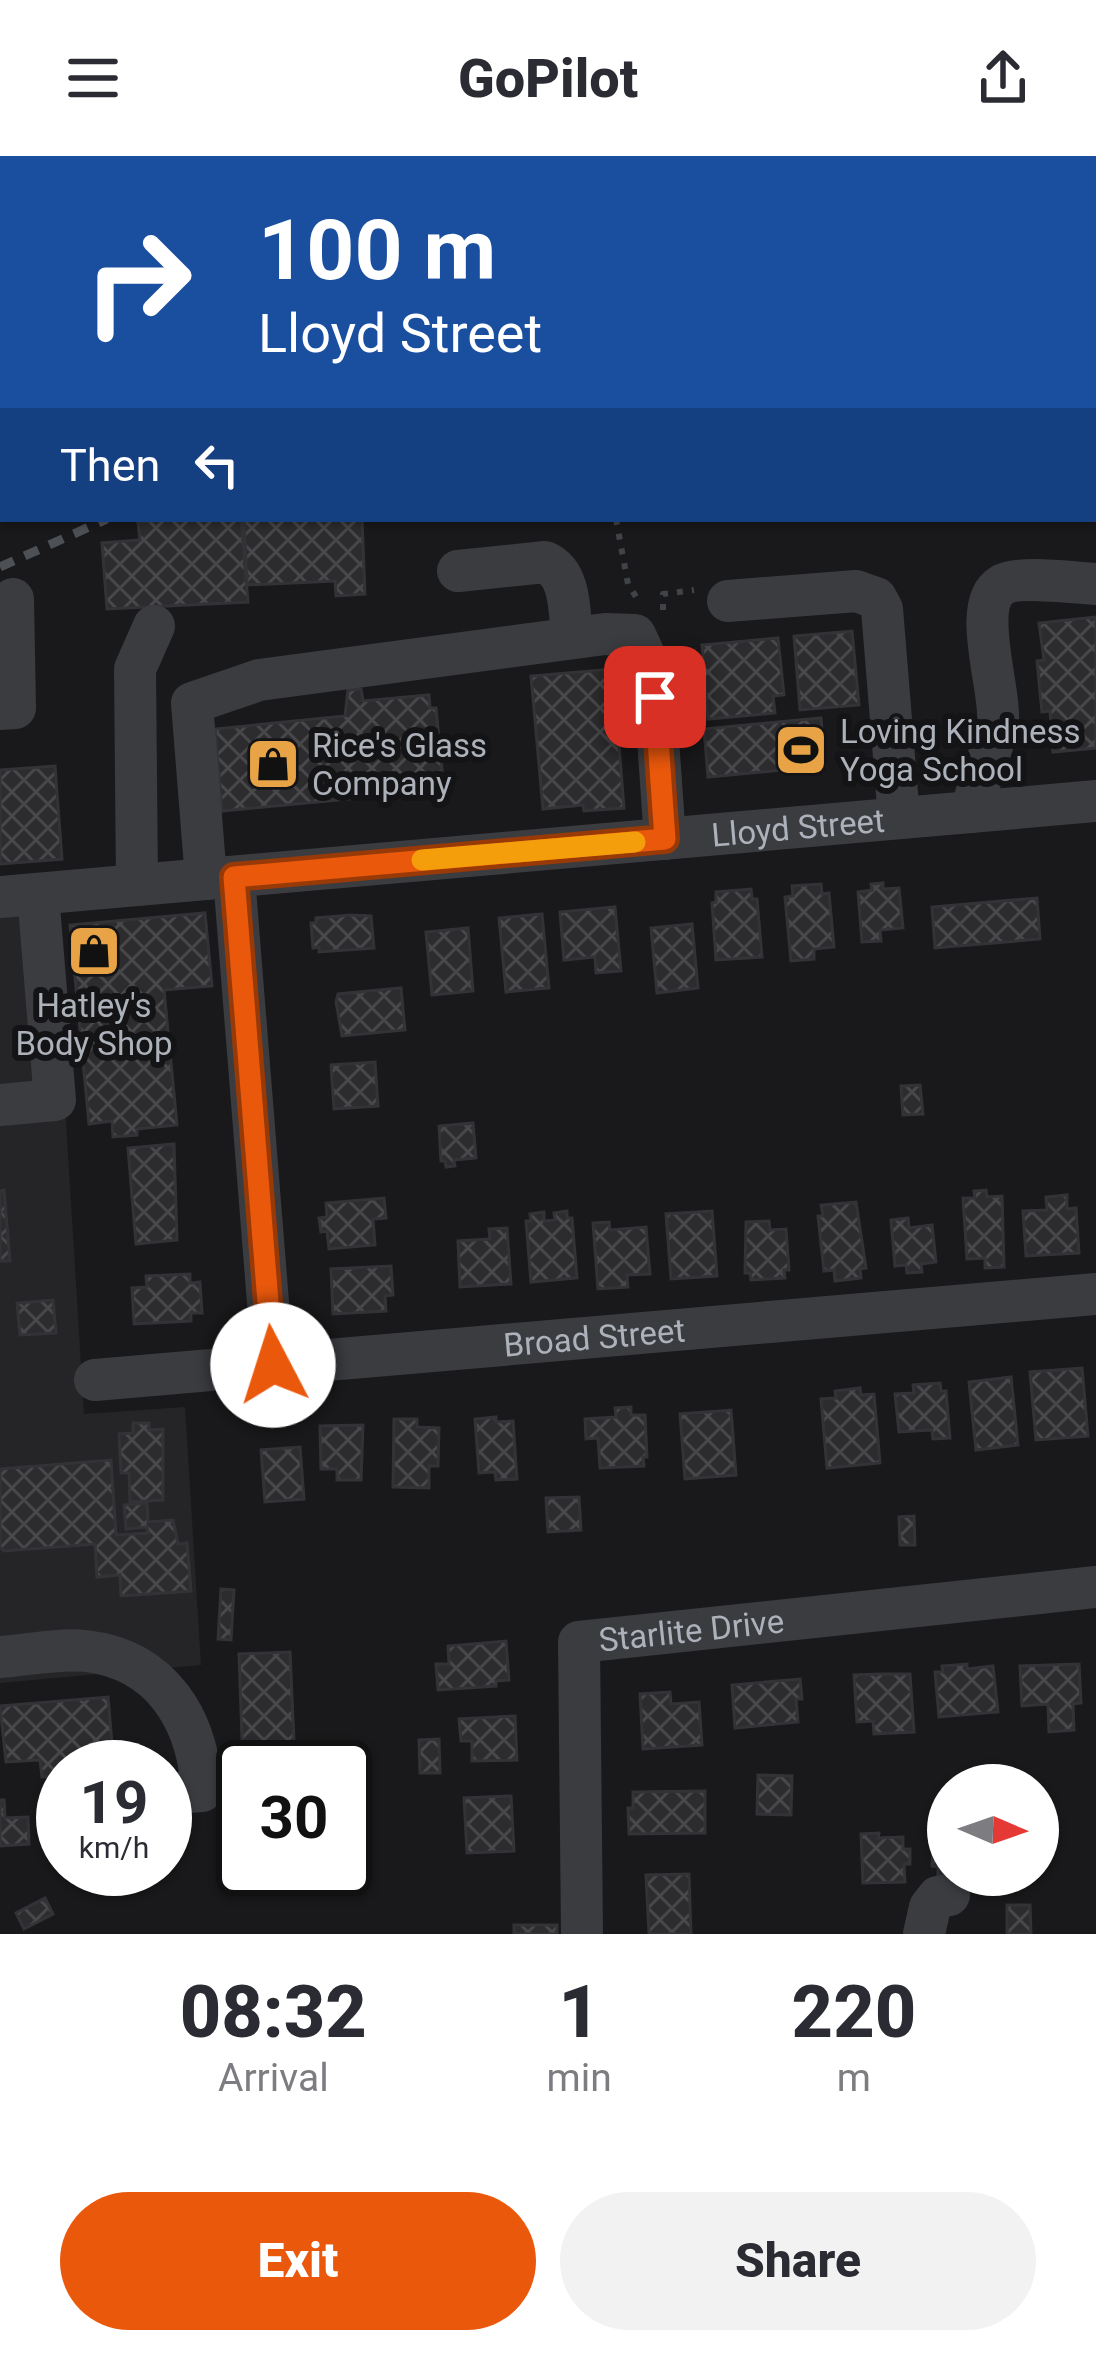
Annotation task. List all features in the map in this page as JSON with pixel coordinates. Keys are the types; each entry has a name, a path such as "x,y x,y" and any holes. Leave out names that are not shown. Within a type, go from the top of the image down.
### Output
{"street":[{"path":"458,571 545,562 557,567 564,578 572,638"},
{"path":"972,812 998,721 986,610 995,592 1004,583 1021,581 1096,584"},
{"path":"712,596 856,591 876,598 882,609 899,818"},
{"path":"0,710 15,708 13,599"},
{"path":"137,886 134,669 154,626"},
{"path":"273,1365 220,878 192,703 259,680 648,627 665,839"},
{"name":"Lloyd Street","path":"19,896 1096,801"},
{"path":"0,1105 56,1100 19,896"},
{"name":"Broad Street","path":"95,1381 1096,1294"},
{"name":"Starlite Drive","path":"583,1934 579,1642 1096,1587"},
{"path":"0,1657 84,1651 120,1660 171,1695 188,1720 200,1756 202,1791 192,1792"},
{"path":"924,1934 930,1907 944,1896"}],"path":[{"path":"648,627 663,594 712,596"}],"shaded area":[{"path":"53,910 84,1414 185,1407 201,1665 0,1683 0,917"}],"building":[{"path":"138,522 241,522 248,602 107,609 102,543 140,540"},
{"path":"244,522 362,522 365,594 336,596 335,581 247,585"},
{"path":"1096,617 1096,748 1053,752 1050,711 1042,712 1037,661 1044,660 1039,623"},
{"path":"852,631 859,705 800,710 794,636"},
{"path":"778,638 784,695 773,696 775,713 708,719 702,645"},
{"path":"613,669 624,808 543,809 531,676"},
{"path":"361,689 363,701 429,695 430,708 436,708 444,790 222,811 215,729 345,716 348,690"},
{"path":"821,718 825,766 708,777 704,729"},
{"path":"55,766 62,859 0,864 0,770"},
{"path":"883,883 883,889 899,888 903,928 880,930 881,941 862,942 858,892"},
{"path":"821,884 822,894 829,893 834,947 814,949 814,959 791,961 785,897 793,896 792,886"},
{"path":"751,889 752,899 757,899 762,957 716,960 712,903 716,892"},
{"path":"1037,898 1040,939 935,948 932,907"},
{"path":"615,907 621,971 596,973 595,957 564,960 560,912"},
{"path":"205,913 212,986 164,990 177,1125 113,1137 112,1121 89,1124 70,925"},
{"path":"542,914 549,988 506,992 499,918"},
{"path":"371,916 374,948 319,952 319,947 313,948 311,923 316,918"},
{"path":"692,924 698,988 657,993 651,928"},
{"path":"468,928 473,991 432,995 426,932"},
{"path":"401,988 405,1030 342,1036 338,994"},
{"path":"375,1062 378,1106 334,1109 331,1065"},
{"path":"920,1085 923,1114 903,1115 901,1086"},
{"path":"473,1123 476,1158 454,1160 455,1166 446,1167 441,1161 439,1126"},
{"path":"174,1144 177,1240 136,1244 128,1148"},
{"path":"4,1190 10,1261 0,1261 0,1191"},
{"path":"986,1190 987,1197 1002,1196 1004,1267 985,1268 985,1258 967,1259 963,1198 975,1198 974,1191"},
{"path":"1067,1195 1067,1209 1076,1208 1079,1253 1026,1256 1023,1211 1047,1210 1046,1197"},
{"path":"384,1198 386,1218 373,1219 375,1245 329,1249 327,1231 321,1232 319,1218 327,1217 326,1203"},
{"path":"856,1202 866,1268 860,1269 861,1278 835,1281 834,1270 824,1271 818,1216 823,1216 821,1205"},
{"path":"567,1211 567,1218 572,1218 577,1278 531,1282 526,1221 531,1221 530,1214 544,1212 544,1221 555,1220 554,1213"},
{"path":"712,1211 717,1276 671,1279 666,1214"},
{"path":"908,1218 909,1228 932,1225 936,1262 921,1264 922,1272 907,1273 906,1265 895,1266 891,1220"},
{"path":"769,1221 770,1230 786,1229 789,1270 784,1270 785,1278 751,1280 750,1273 745,1273 746,1222"},
{"path":"609,1222 610,1230 646,1227 650,1274 627,1275 628,1287 598,1289 593,1223"},
{"path":"507,1228 511,1284 460,1287 458,1241 490,1239 489,1229"},
{"path":"391,1266 393,1295 385,1296 386,1311 333,1314 331,1269"},
{"path":"190,1274 190,1283 200,1282 202,1313 191,1313 191,1321 134,1324 132,1288 147,1287 146,1276"},
{"path":"53,1300 56,1333 20,1335 17,1303"},
{"path":"1082,1368 1088,1436 1036,1440 1030,1372"},
{"path":"1011,1377 1018,1445 976,1450 969,1382"},
{"path":"940,1383 941,1391 946,1391 950,1438 933,1439 932,1430 899,1432 895,1394 914,1393 913,1385"},
{"path":"860,1388 861,1395 874,1394 880,1463 827,1468 821,1399 836,1398 835,1391"},
{"path":"631,1407 631,1415 645,1415 644,1466 600,1468 598,1438 586,1439 585,1419 616,1417 615,1408"},
{"path":"731,1410 736,1475 685,1479 680,1414"},
{"path":"496,1417 496,1422 513,1421 517,1479 496,1480 495,1472 479,1473 475,1419"},
{"path":"394,1419 417,1419 417,1427 439,1428 438,1466 429,1466 429,1488 393,1487"},
{"path":"133,1423 149,1423 149,1430 163,1429 163,1500 130,1502 129,1473 121,1473 119,1434 133,1433"},
{"path":"363,1425 361,1480 337,1480 337,1469 321,1469 320,1426"},
{"path":"300,1447 304,1499 265,1502 261,1450"},
{"path":"111,1460 116,1535 148,1533 147,1527 126,1529 124,1505 147,1503 148,1522 173,1520 178,1544 187,1543 191,1591 121,1596 120,1575 97,1577 95,1544 4,1551 0,1547 0,1469"},
{"path":"579,1497 581,1530 548,1532 546,1498"},
{"path":"914,1516 915,1545 900,1545 899,1517"},
{"path":"221,1589 234,1590 231,1640 218,1639"},
{"path":"506,1641 509,1680 496,1681 496,1686 438,1690 436,1664 449,1664 448,1646"},
{"path":"290,1652 294,1740 242,1740 239,1654"},
{"path":"967,1664 967,1669 993,1666 998,1712 939,1717 935,1672 943,1672 942,1666"},
{"path":"1079,1664 1081,1703 1073,1704 1074,1730 1049,1732 1048,1704 1022,1706 1020,1666"},
{"path":"910,1674 914,1732 874,1734 873,1721 857,1722 854,1675"},
{"path":"800,1679 798,1722 735,1728 732,1685"},
{"path":"670,1692 671,1704 699,1702 702,1745 643,1749 640,1694"},
{"path":"108,1697 112,1740 36,1740 36,1760 6,1762 0,1706"},
{"path":"515,1716 517,1760 472,1761 472,1741 461,1741 459,1719"},
{"path":"439,1739 440,1773 420,1773 419,1740"},
{"path":"758,1775 792,1776 791,1815 757,1814"},
{"path":"705,1791 705,1833 629,1834 633,1792"},
{"path":"511,1796 514,1851 467,1853 464,1798"},
{"path":"0,1800 4,1800 5,1818 28,1817 29,1844 0,1846"},
{"path":"879,1833 878,1838 903,1837 903,1849 910,1849 910,1864 904,1864 905,1882 863,1883 861,1834"},
{"path":"689,1874 691,1934 649,1934 646,1875"},
{"path":"45,1898 53,1914 24,1929 16,1913"},
{"path":"1007,1905 1030,1905 1031,1934 1007,1934"},
{"path":"514,1925 557,1925 557,1934 514,1934"}],"railway":[{"path":"0,567 100,522"}],"slow traffic":[{"path":"422,860 635,842"}],"place":[{"name":"Loving Kindness Yoga School","path":"801,750"},
{"name":"Rice's Glass Company","path":"273,764"},
{"name":"Hatley's Body Shop","path":"94,951"}],"route":[{"path":"273,1365 234,877 665,839 655,697"}]}
